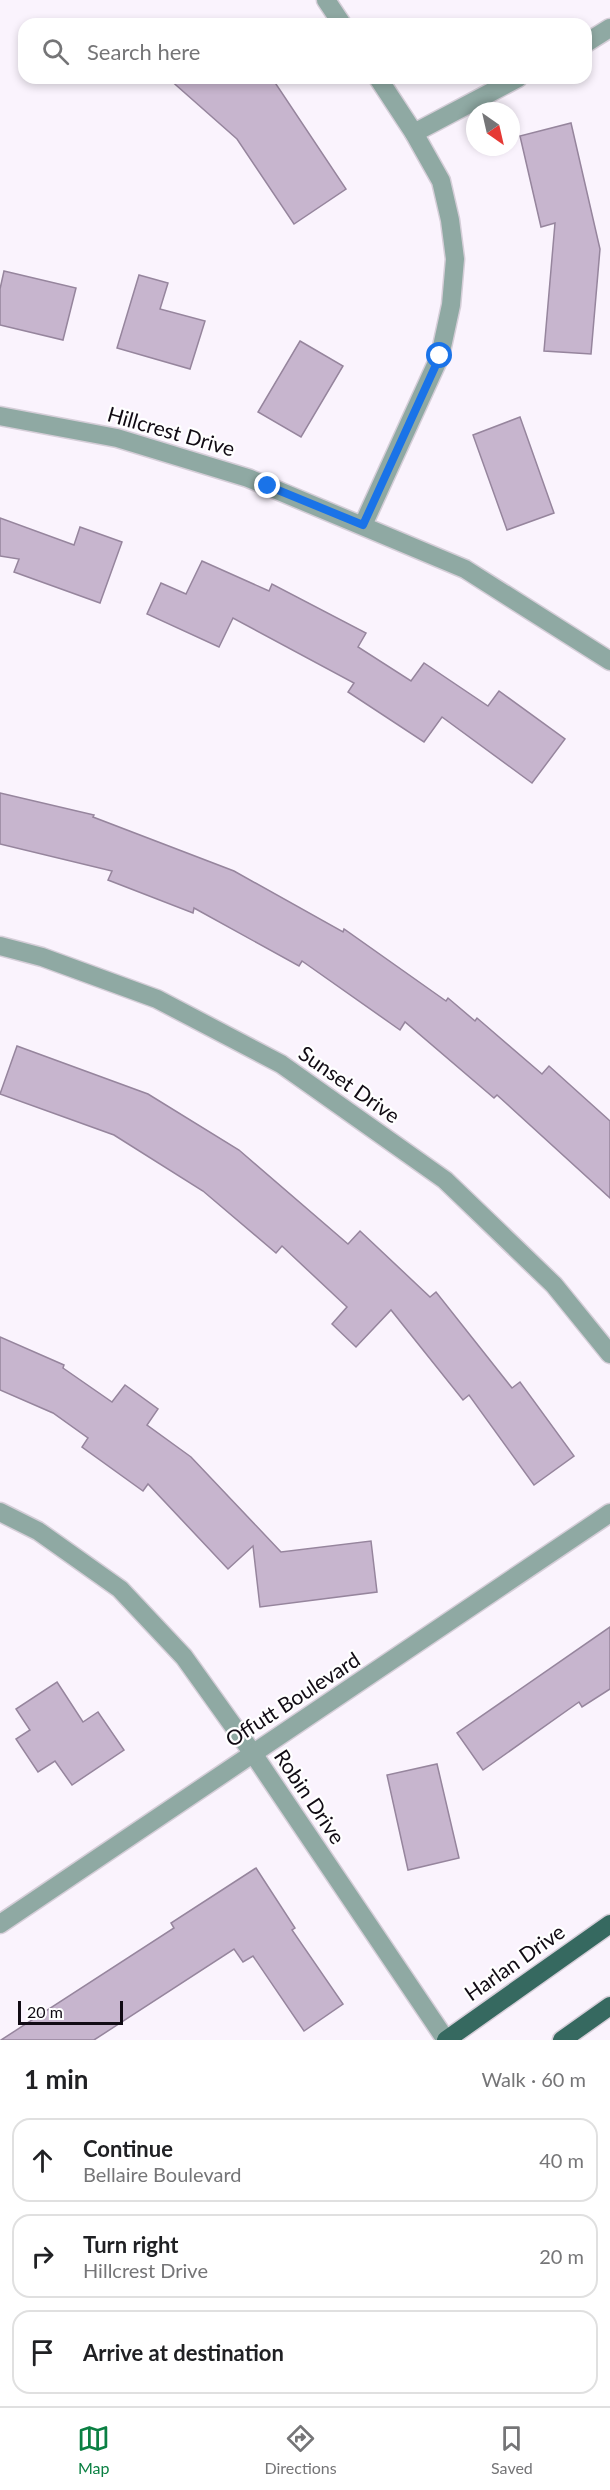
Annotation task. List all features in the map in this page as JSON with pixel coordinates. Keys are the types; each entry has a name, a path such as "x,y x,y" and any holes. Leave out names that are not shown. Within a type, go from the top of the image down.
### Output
{"main road":[{"name":"Harlan Drive","path":"446,2040 610,1924"},
{"path":"562,2040 610,2006"}],"street":[{"path":"326,0 338,18"},
{"path":"592,39 610,28"},
{"path":"363,525 440,356 452,305 455,259 450,220 441,181 414,133 382,84"},
{"path":"414,133 507,84"},
{"name":"Hillcrest Drive","path":"0,416 117,438 248,478 465,569 610,661"},
{"name":"Sunset Drive","path":"0,946 42,957 157,999 281,1064 445,1180 554,1285 610,1354"},
{"name":"Robin Drive","path":"0,1512 38,1530 120,1589 184,1657 254,1755 446,2040"},
{"name":"Offutt Boulevard","path":"0,1924 610,1513"}],"building":[{"path":"175,84 276,84 346,189 294,224 237,139"},
{"path":"571,123 600,249 591,354 544,351 555,223 541,227 520,136"},
{"path":"4,271 76,288 63,340 0,325 0,289"},
{"path":"139,275 168,283 160,309 205,321 190,369 117,348"},
{"path":"300,341 343,366 301,437 258,412"},
{"path":"520,417 554,513 507,530 473,435"},
{"path":"0,518 74,545 80,527 122,542 100,603 14,572 19,559 0,556"},
{"path":"202,561 269,591 272,584 366,633 358,647 411,681 424,663 488,706 499,691 565,739 532,783 442,717 424,742 348,692 354,683 233,618 219,647 147,614 161,583 186,594"},
{"path":"0,793 94,815 93,817 234,871 343,932 344,929 446,1001 448,998 475,1021 477,1018 542,1074 549,1066 610,1121 610,1198 497,1095 494,1098 405,1022 400,1030 302,961 299,966 194,908 193,913 108,880 112,871 0,844"},
{"path":"17,1046 148,1094 239,1150 348,1244 360,1231 430,1297 436,1292 512,1388 520,1382 574,1456 534,1485 469,1395 463,1400 391,1310 356,1347 332,1324 347,1307 282,1246 276,1253 203,1191 114,1135 0,1094"},
{"path":"0,1337 64,1365 63,1368 112,1402 125,1385 158,1409 147,1425 191,1457 281,1552 371,1541 377,1592 260,1607 253,1546 228,1569 148,1484 143,1491 82,1447 88,1438 53,1413 0,1390"},
{"path":"610,1627 610,1689 582,1707 579,1702 483,1770 457,1733"},
{"path":"57,1682 83,1722 98,1712 124,1750 72,1785 55,1761 38,1772 16,1739 30,1730 16,1709"},
{"path":"437,1764 459,1858 408,1870 387,1775"},
{"path":"256,1868 295,1928 292,1930 343,2004 304,2031 253,1956 243,1962 234,1949 94,2040 1,2040 174,1928 171,1923"}],"route":[{"path":"268,486 363,525 440,356"}]}
